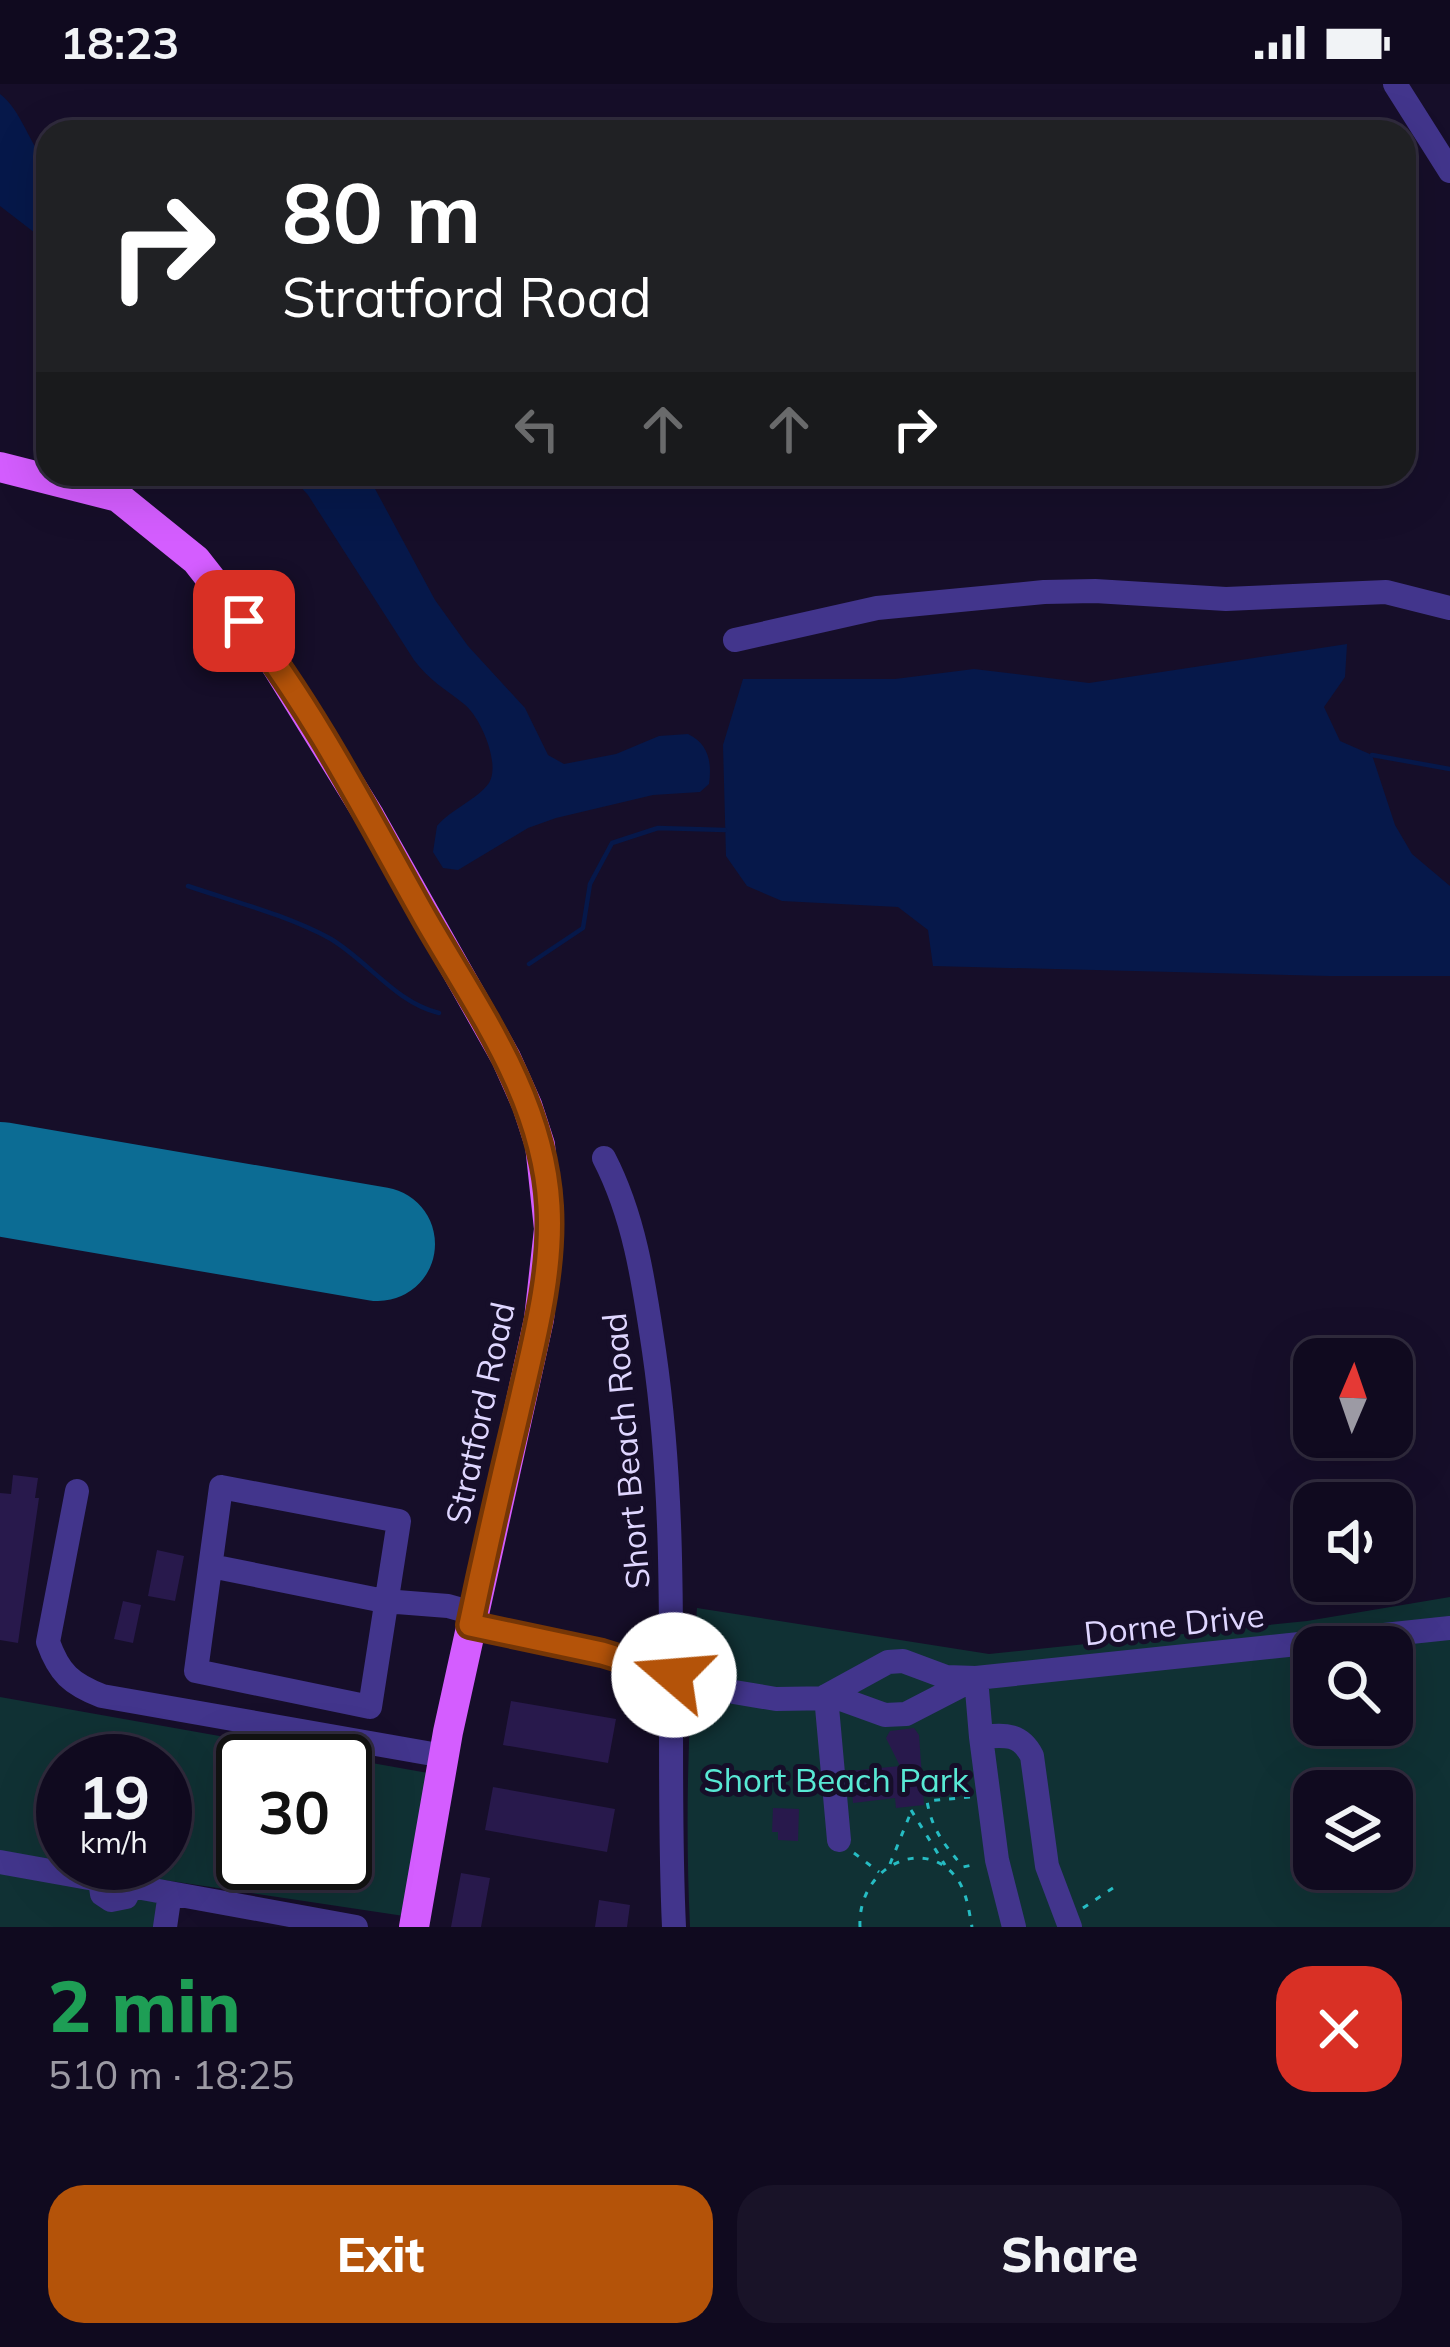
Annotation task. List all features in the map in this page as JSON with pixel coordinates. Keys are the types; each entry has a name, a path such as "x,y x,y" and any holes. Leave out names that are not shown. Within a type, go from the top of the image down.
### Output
{"main road":[{"name":"Stratford Road","path":"0,466 36,475"},
{"name":"Stratford Road","path":"76,486 118,497 196,560 268,652 472,996 527,1105 546,1177 549,1229 532,1352 471,1619 414,1927"}],"street":[{"path":"1395,84 1415,120"},
{"path":"1416,121 1450,171"},
{"path":"735,640 877,608 1044,592 1226,598 1386,592 1450,608"},
{"name":"Short Beach Road","path":"604,1157 628,1210 662,1409 673,1549 674,1927"},
{"path":"221,1487 399,1521 384,1601 370,1707 196,1671 221,1487"},
{"path":"76,1490 48,1642 56,1664 72,1684 102,1696 443,1756"},
{"path":"212,1566 384,1601 448,1606 471,1619 674,1675"},
{"name":"Dorne Drive","path":"826,1696 874,1667 895,1661 937,1675 976,1678 1450,1628"},
{"name":"Dorne Drive","path":"674,1675 698,1687 752,1697 826,1696 898,1715 976,1678"},
{"path":"976,1678 997,1860 1014,1927"},
{"path":"826,1696 839,1840"},
{"path":"982,1737 1013,1736 1032,1756 1047,1865 1068,1922"},
{"path":"0,1862 100,1880 102,1894 111,1900 126,1897 131,1886 261,1918 356,1927"},
{"path":"165,1927 170,1893"}],"path":[{"path":"988,1795 927,1801 934,1832 963,1867 997,1860"},
{"path":"860,1927 862,1904 879,1872 890,1864 911,1810 960,1883 972,1927"},
{"path":"839,1840 879,1872"},
{"path":"890,1864 927,1862 948,1871"},
{"path":"1068,1922 1113,1888"}],"green space":[{"name":"Short Beach Park","path":"1450,1597 1450,1927 690,1927 688,1768 697,1608 989,1654 1307,1621"},
{"path":"0,1697 216,1735 216,1888 192,1884 192,1734 36,1734 36,1890 162,1890 156,1927 0,1927"},
{"path":"372,1763 428,1773 404,1916 231,1890 372,1890"}],"water":[{"path":"0,94 36,147 36,234 0,206"},
{"path":"300,486 373,486 435,600 468,646 525,708 548,755 564,764 616,754 659,736 688,734 708,755 709,784 700,792 653,795 556,818 528,828 458,870 443,868 433,852 437,826 489,783 492,764 487,741 470,710 414,660"},
{"path":"1347,644 1345,677 1324,707 1340,741 1372,755 1395,825 1412,854 1450,886 1450,976 933,966 928,930 898,907 782,901 747,886 726,856 723,745 743,679 895,679 974,669 1089,683"}],"building":[{"path":"13,1475 38,1478 35,1498 39,1498 18,1643 0,1640 0,1493 11,1494"},
{"path":"157,1550 184,1556 175,1601 148,1596"},
{"path":"123,1601 141,1605 133,1643 114,1639"},
{"path":"511,1701 616,1719 608,1763 503,1745"},
{"path":"914,1728 919,1735 924,1805 896,1808 895,1798 853,1803 850,1771 900,1766 886,1738 890,1731"},
{"path":"493,1787 615,1809 607,1852 485,1830"},
{"path":"773,1808 799,1809 798,1841 778,1840 778,1832 772,1832"},
{"path":"461,1873 490,1878 481,1927 451,1927"},
{"path":"599,1900 630,1905 627,1927 595,1927"}],"waterway":[{"path":"1372,755 1450,769"},
{"path":"529,964 583,928 590,884 612,843 658,828 725,830"},
{"path":"188,886 314,930 345,948 409,1000 439,1013"}],"runway":[{"path":"0,1179 378,1244"}],"route":[{"path":"244,621 370,817 472,996 506,1058 540,1144 549,1205 548,1259 532,1352 470,1625 602,1653 674,1675"}]}
